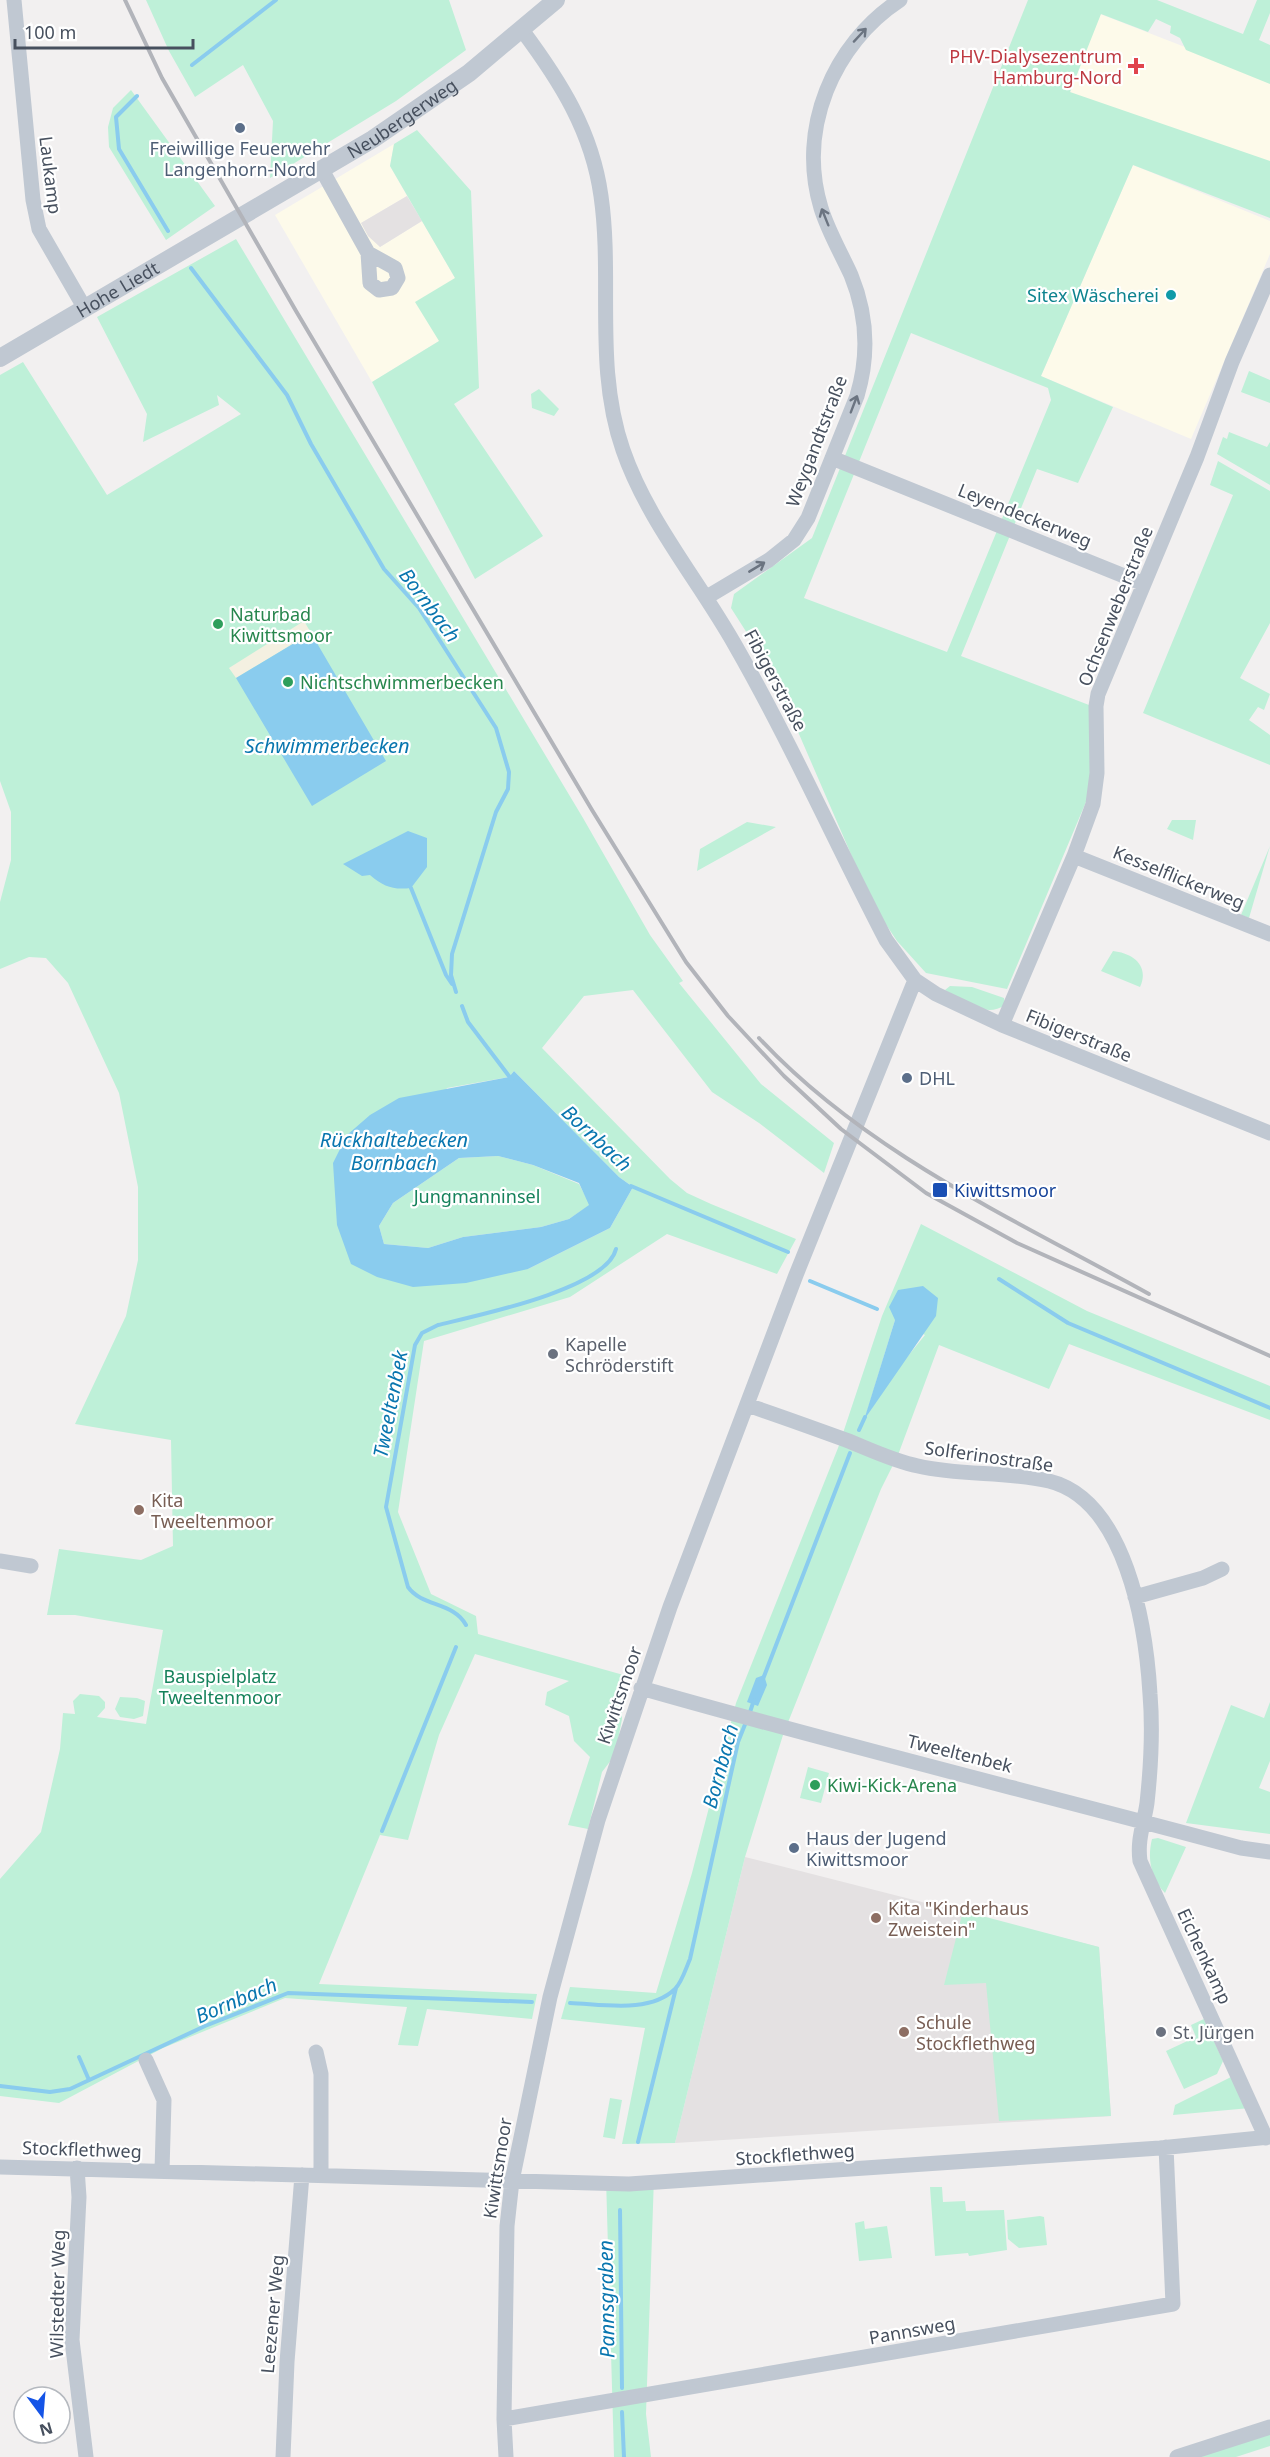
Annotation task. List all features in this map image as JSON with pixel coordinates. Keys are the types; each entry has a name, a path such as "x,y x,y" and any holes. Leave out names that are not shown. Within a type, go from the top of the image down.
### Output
{"street":[{"name":"Laukamp","path":"14,0 33,200 39,229 84,307"},
{"name":"Neubergerweg","path":"235,220 373,139 469,73 555,0"},
{"name":"Weygandtstraße","path":"707,597 770,560 794,540 808,518 862,378 865,339 860,302 821,208 815,175 815,141 819,113 827,88 855,39 885,10 900,0"},
{"name":"Fibigerstraße","path":"522,30 558,79 575,111 593,158 601,205 608,382 621,446 634,477 654,514 707,597 750,671 886,940 915,980 936,994 1002,1025 1270,1133"},
{"path":"322,170 368,253"},
{"name":"Hohe Liedt","path":"0,357 235,220"},
{"name":"Ochsenweberstraße","path":"1002,1025 1074,856 1093,804 1096,783 1098,694 1197,457 1232,362 1270,275"},
{"name":"Leyendeckerweg","path":"832,458 1144,584"},
{"name":"Kesselflickerweg","path":"1074,856 1270,934"},
{"name":"Kiwittsmoor","path":"506,2457 504,2420 507,2226 512,2181 554,1980 598,1820 641,1688 796,1275 915,980"},
{"name":"Solferinostraße","path":"747,1405 915,1465 965,1474 1048,1481 1070,1488 1100,1514 1119,1551 1135,1597 1150,1694 1152,1756 1144,1822"},
{"path":"0,1561 31,1566"},
{"path":"1135,1597 1203,1578 1222,1569"},
{"name":"Tweeltenbek","path":"641,1688 737,1716 1240,1848 1270,1852"},
{"name":"Eichenkamp","path":"1144,1822 1137,1841 1140,1861 1268,2137"},
{"path":"316,2052 321,2074 321,2176"},
{"name":"Stockflethweg","path":"146,2060 164,2100 162,2171"},
{"name":"Stockflethweg","path":"0,2167 629,2184 1166,2147 1268,2137"},
{"name":"Pannsweg","path":"504,2420 1173,2304 1166,2147"},
{"name":"Wilstedter Weg","path":"77,2168 79,2197 72,2340 86,2457"},
{"name":"Leezener Weg","path":"283,2457 287,2362 302,2175"},
{"path":"1176,2457 1270,2427"}],"shaded area":[{"path":"1100,14 1270,80 1270,168 1070,93"},
{"path":"394,144 390,166 407,196 361,223 380,247 422,221 455,278 439,341 372,382 275,215"},
{"path":"1133,165 1270,221 1270,254 1191,439 1041,376"},
{"path":"407,196 422,221 380,247 368,236 361,223"},
{"name":"Schule Stockflethweg","path":"745,1857 1099,1947 1111,2116 675,2143"}],"green space":[{"path":"146,0 449,0 466,50 396,101 270,178 273,121 243,65 195,97 169,51"},
{"path":"1028,0 1157,0 1243,34 1257,0 1270,0 1270,13 1259,40 1270,45 1270,84 1186,50 1180,38 1170,33 1171,26 1156,19 1148,32 1101,14 1070,92 1270,161 1270,218 1133,165 1041,376 1113,407 1078,483 1037,469 961,656 1089,705 1091,790 1007,989 926,973 897,941 873,905 773,674 731,608 734,594 812,538","holes":["911,333 1048,388 1051,400 947,652 804,598"]},
{"path":"131,90 215,206 166,240 109,147 108,127 113,108"},
{"path":"417,130 471,191 479,388 454,404 543,536 475,579 372,382 439,341 415,302 455,278 390,166 394,144"},
{"name":"Bauspielplatz Tweeltenmoor","path":"236,239 583,818 650,935 683,981 679,983 761,1084 834,1143 824,1173 759,1123 712,1092 633,990 584,996 542,1048 670,1179 687,1193 796,1239 777,1274 667,1234 570,1297 424,1341 398,1512 431,1594 476,1616 478,1634 627,1676 621,1691 622,1719 615,1755 602,1772 588,1829 568,1825 590,1757 574,1741 569,1716 545,1705 547,1692 569,1681 475,1654 439,1735 408,1840 380,1835 319,1984 537,1994 532,2019 427,2009 418,2046 398,2045 407,2007 285,1998 163,2048 59,2103 0,2096 0,1879 41,1832 60,1749 63,1713 75,1714 73,1701 80,1694 99,1696 105,1702 105,1708 97,1717 146,1724 163,1630 75,1615 47,1615 59,1549 141,1560 173,1546 171,1440 75,1424 126,1316 138,1260 138,1187 119,1093 68,983 46,958 29,957 0,969 0,902 11,860 11,812 0,781 0,375 23,362 107,495 241,414 217,395 219,405 143,442 147,414 97,317","holes":["514,1071 619,1177 633,1187 610,1228 528,1269 351,1264 447,1088 509,1077"]},
{"path":"1249,371 1270,380 1270,403 1241,392"},
{"path":"539,389 559,409 554,416 532,408 531,394"},
{"path":"1229,432 1267,447 1270,442 1270,485 1217,454 1223,437 1227,439"},
{"path":"1218,461 1270,491 1270,623 1240,678 1270,694 1264,710 1258,707 1249,720 1270,735 1270,765 1143,713 1233,495 1210,485"},
{"path":"1172,820 1196,820 1193,840 1167,829"},
{"path":"747,822 776,827 697,871 700,849"},
{"path":"1270,846 1249,918 1241,915"},
{"path":"1113,951 1133,957 1141,966 1143,972 1140,987 1101,971"},
{"path":"950,986 972,987 1004,998 1005,1005 997,1009 982,1009 945,990"},
{"name":"Jungmanninsel","path":"498,1156 533,1165 579,1184 590,1205 569,1219 541,1227 463,1237 428,1248 384,1244 379,1226 393,1203 459,1158"},
{"path":"921,1224 1087,1311 1270,1386 1270,1420 1069,1344 1049,1389 939,1345 898,1455 881,1489 783,1735 745,1857 675,2143 622,2144 645,2028 561,2019 570,1987 656,1993 692,1873 736,1703 838,1448 882,1316","holes":["895,1320 925,1335 899,1367 865,1418"]},
{"path":"120,1697 145,1701 143,1716 134,1719 120,1717 115,1709"},
{"path":"1270,1702 1270,1761 1259,1788 1270,1792 1270,1834 1186,1823 1231,1705 1264,1718"},
{"name":"Kiwi-Kick-Arena","path":"808,1767 829,1773 821,1803 800,1798"},
{"path":"1158,1838 1186,1847 1165,1893 1153,1875 1150,1861 1152,1839"},
{"path":"963,1911 1099,1947 1111,2116 999,2121 986,1983 944,1985"},
{"path":"1204,2019 1223,2061 1217,2074 1184,2089 1166,2051 1196,2037 1191,2025"},
{"path":"1233,2076 1250,2108 1173,2115 1175,2105"},
{"path":"610,2098 622,2100 615,2139 603,2137"},
{"path":"654,2177 646,2414 651,2457 614,2457 606,2178"},
{"path":"930,2187 942,2187 943,2202 965,2201 966,2211 1004,2210 1007,2250 969,2256 968,2253 935,2256"},
{"path":"1044,2217 1047,2245 1019,2248 1008,2239 1007,2220"},
{"path":"864,2221 865,2229 887,2226 892,2258 859,2261 855,2223"},
{"path":"1270,2431 1270,2446 1236,2457 1187,2457"}],"sand":[{"path":"304,621 311,633 236,678 229,668"}],"water":[{"name":"Schwimmerbecken","path":"311,633 386,761 312,806 236,678"},
{"path":"408,831 427,838 427,867 411,888 389,887 370,875 362,876 343,864"},
{"name":"Rückhaltebecken Bornbach","path":"514,1071 619,1177 633,1187 610,1228 528,1269 466,1283 413,1287 377,1277 351,1264 337,1225 333,1163 347,1135 370,1115 399,1098 509,1077","holes":["498,1156 533,1165 579,1183 589,1205 569,1219 541,1227 463,1237 428,1248 384,1244 379,1226 393,1203 459,1158"]},
{"path":"923,1286 938,1298 936,1316 864,1420 895,1320 889,1307 898,1290"},
{"path":"764,1675 767,1685 758,1706 747,1702 756,1678"}],"waterway":[{"name":"Bornbach","path":"192,65 276,0"},
{"name":"Bornbach","path":"137,96 116,117 119,149 168,231"},
{"name":"Bornbach","path":"191,268 287,395 311,444 384,569 419,608 496,728 509,772 508,789 496,812 452,954 451,975 456,992"},
{"path":"411,888 446,975 452,984"},
{"name":"Bornbach","path":"462,1006 468,1022 512,1080"},
{"name":"Bornbach","path":"631,1186 788,1252"},
{"name":"Tweeltenbek","path":"466,1625 454,1612 421,1598 408,1587 386,1507 415,1345 422,1333 438,1325 508,1308 565,1288 590,1276 607,1263 616,1249"},
{"path":"999,1279 1068,1323 1270,1408"},
{"name":"Bornbach","path":"810,1281 877,1309"},
{"name":"Bornbach","path":"859,1430 865,1417"},
{"name":"Bornbach","path":"763,1679 850,1453"},
{"name":"Tweeltenbek","path":"382,1831 456,1647"},
{"name":"Bornbach","path":"749,1715 754,1700"},
{"name":"Bornbach","path":"570,2003 610,2006 639,2005 664,1997 680,1983 690,1959 738,1742 746,1722"},
{"name":"Pannsgraben","path":"638,2142 676,1988"},
{"name":"Bornbach","path":"0,2086 50,2092 70,2089 205,2026 288,1993 532,2002"},
{"path":"79,2057 89,2080"},
{"name":"Pannsgraben","path":"620,2210 622,2388"},
{"name":"Pannsgraben","path":"622,2412 624,2457"}],"railway":[{"path":"125,0 162,78 296,311 592,810 686,962 728,1016 784,1076 841,1129 926,1193 1017,1243 1270,1356"},
{"path":"759,1038 801,1079 846,1116 894,1150 994,1210 1149,1294"}],"place":[{"name":"PHV-Dialysezentrum Hamburg-Nord","path":"1136,66"},
{"name":"Freiwillige Feuerwehr Langenhorn-Nord","path":"240,128"},
{"name":"Sitex Wäscherei","path":"1171,295"},
{"name":"Naturbad Kiwittsmoor","path":"218,624"},
{"name":"Nichtschwimmerbecken","path":"288,682"},
{"name":"DHL","path":"907,1078"},
{"name":"Kiwittsmoor","path":"940,1190"},
{"name":"Kapelle Schröderstift","path":"553,1354"},
{"name":"Kita Tweeltenmoor","path":"139,1510"},
{"name":"Kiwi-Kick-Arena","path":"815,1785"},
{"name":"Haus der Jugend Kiwittsmoor","path":"794,1848"},
{"name":"Kita \"Kinderhaus Zweistein\"","path":"876,1918"},
{"name":"Schule Stockflethweg","path":"904,2032"},
{"name":"St. Jürgen","path":"1161,2032"}]}
